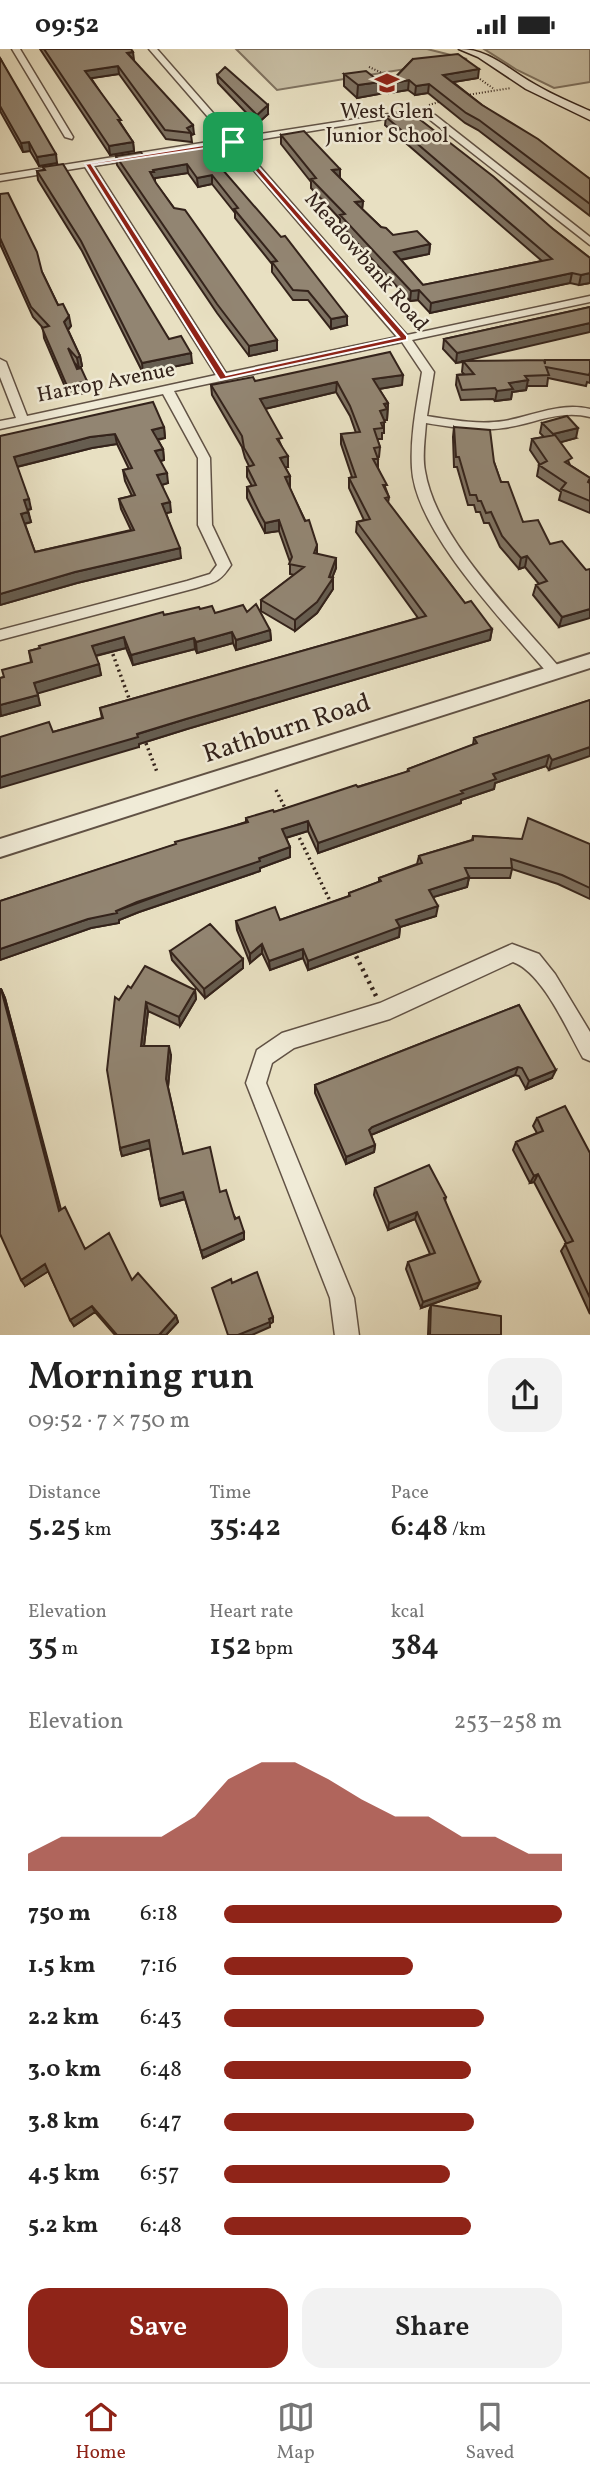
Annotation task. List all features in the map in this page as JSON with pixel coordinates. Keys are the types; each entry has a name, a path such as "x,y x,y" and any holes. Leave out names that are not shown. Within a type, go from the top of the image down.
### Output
{"main road":[{"path":"464,49 482,55 530,87 590,116"}],"street":[{"path":"16,49 69,137"},
{"name":"Meadowbank Road","path":"153,49 414,349 428,372 420,418 418,470 432,516 467,568 554,671"},
{"path":"0,178 418,113 432,117 590,242"},
{"path":"88,164 223,378"},
{"name":"Harrop Avenue","path":"0,425 590,299"},
{"path":"0,362 22,419"},
{"path":"0,635 191,585 215,577 225,565 205,525 204,458 167,390"},
{"path":"420,418 459,425 499,425 523,421 559,408 575,408 590,413"},
{"name":"Rathburn Road","path":"0,848 590,661"},
{"path":"347,1335 342,1298 256,1083 264,1057 289,1040 383,1012 512,953 531,960 548,980 590,1051"}],"path":[{"path":"369,67 382,73"},
{"path":"480,79 496,90"},
{"path":"458,97 513,87"},
{"path":"429,105 445,99"},
{"path":"110,647 133,709"},
{"path":"143,734 157,772"},
{"path":"276,790 288,815"},
{"path":"294,827 336,913"},
{"path":"348,938 383,1012"}],"shaded area":[{"path":"236,49 427,49 467,59 277,90"},
{"path":"484,49 590,49 590,82 554,88 517,70"}],"building":[{"path":"44,49 131,49 133,52 127,53 193,125 187,128 191,133 165,130 118,66 85,71 121,120 118,120 133,142 109,146"},
{"path":"458,54 479,69 443,75 482,105 538,139 590,179 590,204 429,84 416,86 409,80 389,84 413,59"},
{"path":"0,58 56,154 37,157 29,142 21,143 0,106"},
{"path":"225,67 268,105 257,115 217,75"},
{"path":"366,71 380,82 358,85 344,74"},
{"path":"409,111 494,177 590,258 590,273 572,273 431,303 419,290 411,291 340,215 345,214 311,179 316,178 281,135 304,131 340,169 332,170 363,201 355,202 381,227 393,235 417,231 430,244 394,252 423,285 552,259 386,117"},
{"path":"203,147 281,237 285,236 347,316 331,319 308,291 293,290 272,262 277,261 234,209 238,208 212,175 197,178 187,164 153,170 154,172 150,172 156,183 174,208 185,210 277,340 249,346 217,304 116,156 141,152 144,157"},
{"path":"63,164 169,339 181,336 191,353 142,363 81,241 37,171 45,170 43,167"},
{"path":"8,193 37,252 42,272 58,305 63,304 69,316 64,322 80,356 77,358 68,348 77,369 81,368 87,381 67,386 42,328 49,326 31,307 0,238 0,194"},
{"path":"590,307 590,323 457,353 444,339"},
{"path":"390,352 403,375 373,379 388,403 384,404 387,409 380,411 385,422 381,423 383,428 374,429 380,447 374,448 378,459 373,459 387,485 383,485 389,497 385,498 465,603 471,601 492,629 0,777 0,737 49,722 53,732 103,718 100,708 426,616 357,522 370,519 349,478 356,477 341,434 360,432 337,382 260,399 282,438 277,439 288,456 280,458 290,476 285,477 305,521 309,520 317,545 314,553 336,558 329,577 333,578 317,602 295,620 261,600 304,567 289,564 292,557 279,520 265,523 261,516 247,487 256,485 247,467 254,465 244,448 242,436 211,385 253,377 255,381"},
{"path":"544,360 545,364 545,360 590,360 590,372 589,375 546,367 549,375 525,376 528,380 509,383 513,389 497,391 495,388 462,390 457,375 474,374 463,361"},
{"path":"153,402 164,427 152,430 163,449 155,451 167,473 157,475 170,502 162,504 180,548 75,572 0,594 0,436","holes":["115,434 132,468 123,470 135,495 119,499 134,530 35,552 21,514 28,512 24,500 29,499 14,457 90,437"]},
{"path":"567,416 578,428 553,434 542,423"},
{"path":"454,427 490,430 494,462 501,482 508,482 523,522 538,520 550,544 562,541 586,570 590,569 590,609 562,617 536,585 547,581 527,556 521,558 502,536 491,512 486,513 476,495 470,495 459,457 456,457"},
{"path":"555,435 572,458 565,462 590,478 590,501 561,489 566,483 539,465 547,461 532,439"},
{"path":"256,604 270,630 236,640 232,632 196,642 194,638 131,655 124,637 92,646 99,664 34,683 38,695 0,705 0,678 4,677 2,670 32,662 29,651 40,648 39,646 163,612 164,615 212,606 215,613 243,605 247,612"},
{"path":"590,700 590,747 552,760 549,755 493,774 496,779 461,791 463,793 318,843 308,821 282,829 290,847 259,858 260,861 137,902 116,911 117,913 88,919 0,949 0,901 176,844 175,842 248,822 246,818 409,771 408,769 477,743 474,738"},
{"path":"528,818 590,844 590,888 562,875 511,859 512,868 465,868 469,877 429,890 438,906 396,920 400,927 308,961 303,949 269,961 262,944 250,954 236,921 275,907 280,920 350,896 349,893 381,881 379,878 422,863 419,856 473,840 473,836 522,839"},
{"path":"210,924 243,959 204,989 170,951"},
{"path":"145,966 195,990 179,1017 146,1002 141,1046 169,1046 166,1079 183,1154 210,1147 220,1192 226,1190 235,1219 239,1217 244,1232 201,1251 183,1192 159,1199 149,1140 120,1148 107,1070 115,997 119,1000 128,986 131,988"},
{"path":"0,989 59,1211 65,1207 85,1249 109,1233 132,1280 138,1273 176,1316 159,1335 117,1335 92,1306 70,1320 45,1264 21,1280 0,1234"},
{"path":"519,1005 556,1070 529,1081 522,1068 518,1067 372,1127 369,1130 375,1145 346,1157 315,1085"},
{"path":"565,1106 590,1153 590,1298 565,1244 573,1241 538,1174 534,1176 516,1142 543,1131 537,1118"},
{"path":"429,1165 446,1197 444,1198 480,1282 423,1302 408,1262 435,1253 417,1212 389,1223 375,1188"},
{"path":"257,1272 273,1317 269,1319 270,1322 238,1335 228,1335 212,1288 231,1279 232,1283"},
{"path":"431,1305 501,1316 501,1335 430,1335"}],"place":[{"name":"West Glen Junior School","path":"387,83"}],"route":[{"path":"233,142 404,338 223,378 88,164 233,142"}]}
